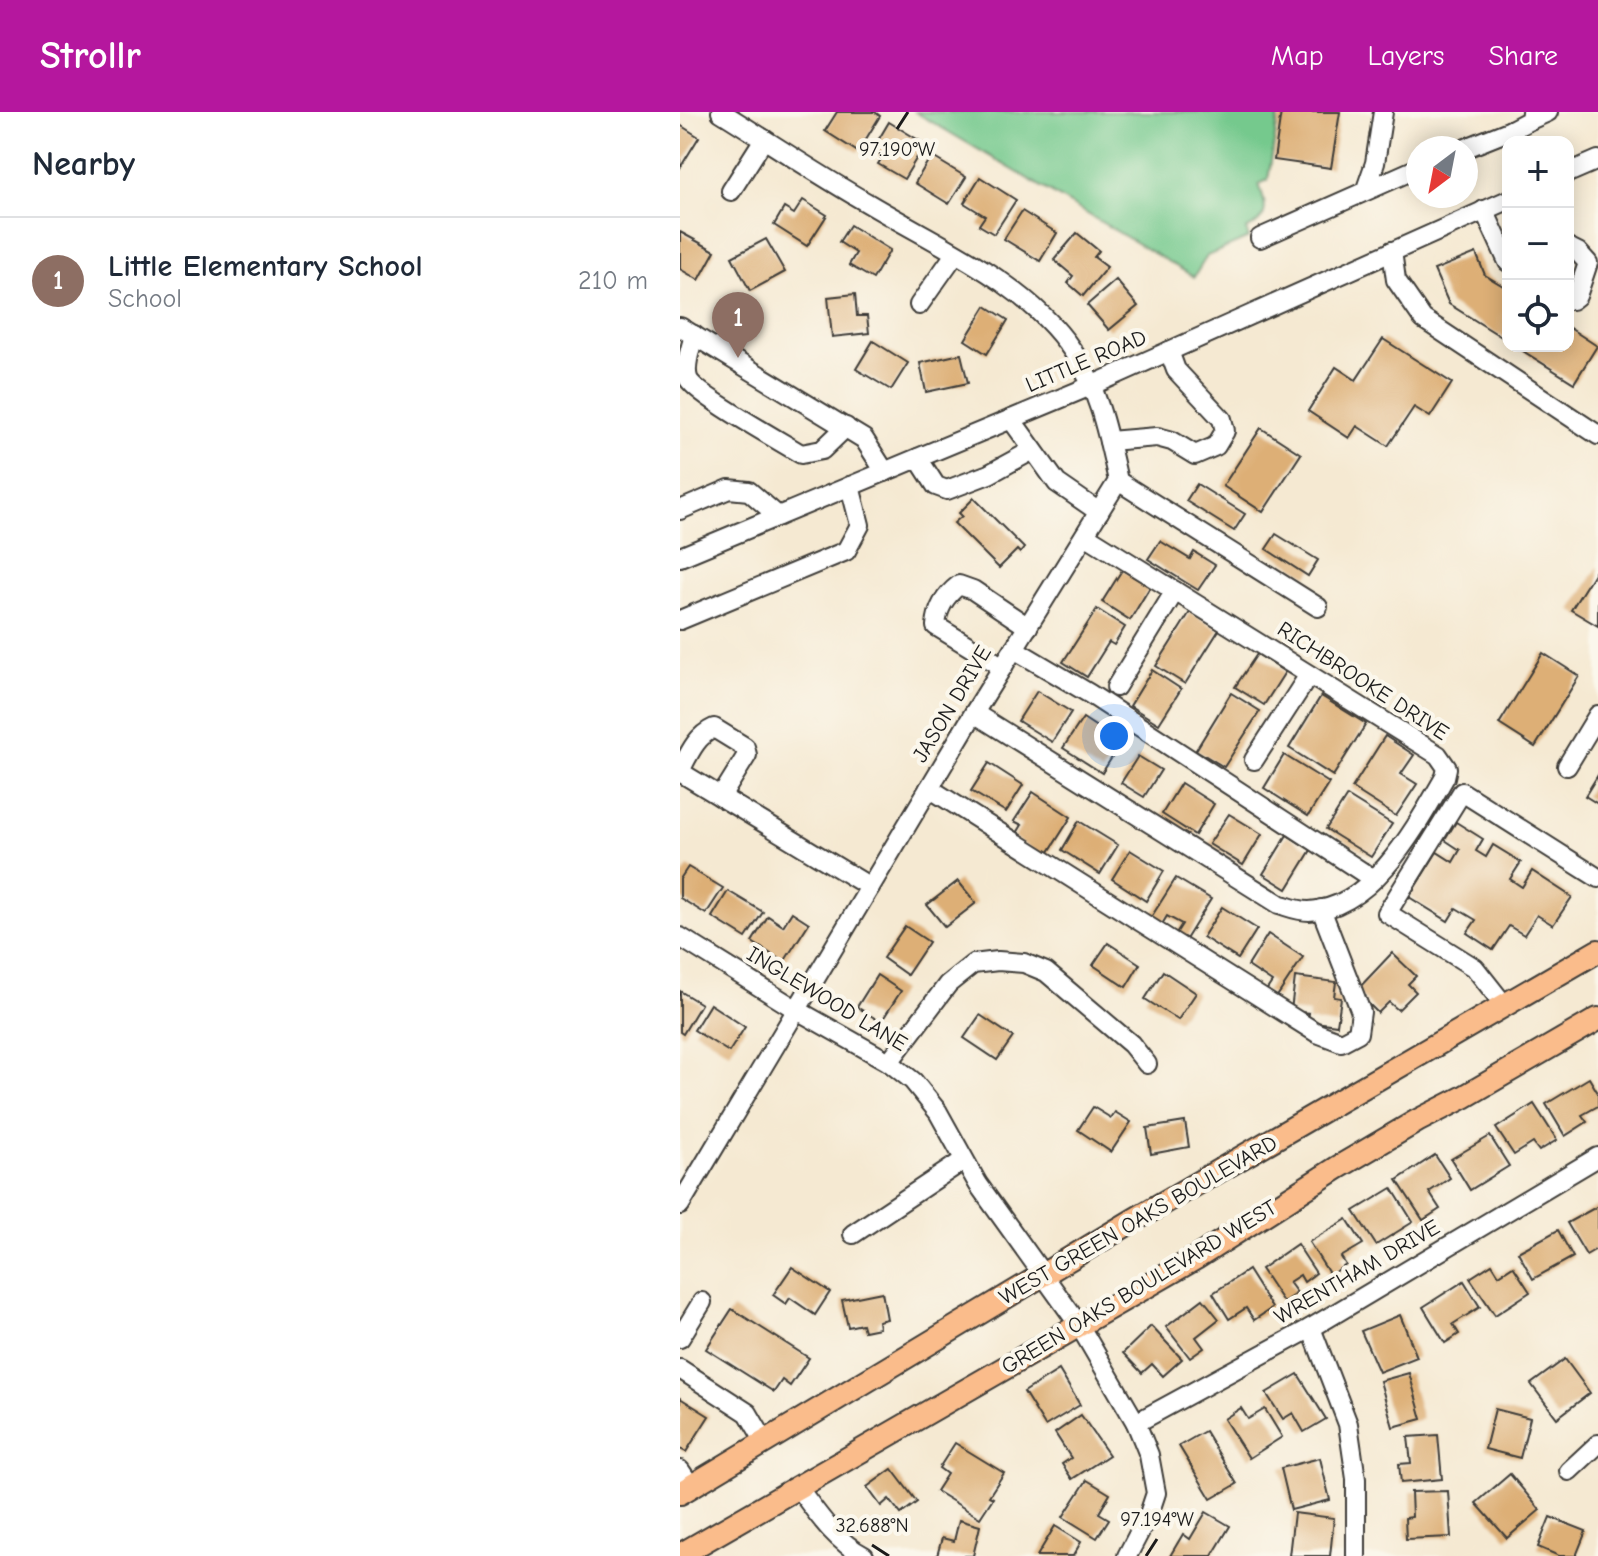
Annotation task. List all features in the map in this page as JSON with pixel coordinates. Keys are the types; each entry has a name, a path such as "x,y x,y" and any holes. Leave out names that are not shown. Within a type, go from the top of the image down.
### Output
{"main road":[{"name":"WEST GREEN OAKS BOULEVARD","path":"684,1483 765,1442 1043,1273 1598,951"},
{"name":"GREEN OAKS BOULEVARD WEST","path":"680,1555 1196,1258 1350,1160 1598,1019"}],"street":[{"path":"721,112 1007,285 1041,312 1073,351 1093,385 1118,481 1318,607"},
{"path":"1366,189 1375,163 1383,112"},
{"path":"1514,136 1530,116 1548,112"},
{"path":"731,191 764,139"},
{"path":"1478,145 1502,139"},
{"path":"1574,170 1598,160"},
{"path":"1260,238 1406,173"},
{"name":"LITTLE ROAD","path":"680,557 1093,385 1502,202"},
{"path":"1484,210 1502,249"},
{"path":"1574,250 1588,263 1574,298"},
{"path":"1392,251 1396,280 1423,319 1598,435"},
{"path":"919,305 955,254"},
{"path":"846,427 822,450 801,454 749,423 690,385 686,373 687,331 846,427 864,439 885,472"},
{"path":"1109,441 1157,437 1172,441 1195,455 1216,446 1225,431 1222,419 1176,370 1169,351"},
{"path":"1011,419 1057,483 1099,512"},
{"path":"918,458 936,486 947,490 989,474 1033,450"},
{"name":"JASON DRIVE","path":"680,1203 974,713 1118,481"},
{"path":"680,620 846,551 860,525 850,486"},
{"path":"680,510 729,489 749,491 778,516"},
{"name":"RICHBROOKE DRIVE","path":"1085,535 1428,746 1447,768 1419,822 1387,866 1347,900 1321,909"},
{"path":"1003,667 936,626 937,614 950,592 959,585 973,590 1028,627"},
{"path":"1116,687 1175,591"},
{"path":"1014,649 1090,694 1373,879"},
{"path":"1254,760 1309,675"},
{"path":"929,788 1317,1033 1341,1042 1358,1033 1361,1012 1321,909 1300,910 1279,904 974,713"},
{"path":"1567,766 1597,718"},
{"path":"721,797 747,755 745,747 714,728 696,741 680,772 721,797 870,887"},
{"path":"1505,1006 1475,968 1387,913 1462,792 1598,878"},
{"name":"INGLEWOOD LANE","path":"680,937 797,1010 889,1062 913,1081 938,1112 978,1184 1079,1325 1136,1423 1149,1455 1156,1493 1149,1514 1127,1556"},
{"path":"889,1062 948,984 973,964 998,961 1024,963 1046,972 1131,1044 1147,1064"},
{"name":"WRENTHAM DRIVE","path":"1136,1423 1311,1328 1598,1157"},
{"path":"853,1234 964,1160"},
{"path":"680,1338 702,1302"},
{"path":"1311,1328 1348,1424 1356,1479 1356,1556"},
{"path":"680,1369 748,1413 765,1442"},
{"path":"1569,1471 1598,1444"},
{"path":"797,1486 824,1524 845,1546 864,1556"}],"green space":[{"path":"915,112 1279,112 1268,180 1259,184 1265,205 1263,216 1246,230 1249,238 1207,256 1194,277"}],"building":[{"path":"837,112 875,112 880,116 858,152 825,131"},
{"path":"1281,112 1340,112 1331,168 1274,160"},
{"path":"889,122 925,144 904,179 878,164 883,156 873,149"},
{"path":"680,125 699,137 680,168"},
{"path":"931,156 966,177 949,204 915,183"},
{"path":"980,177 1016,200 994,234 979,225 985,216 964,203"},
{"path":"803,200 827,215 807,246 774,225 784,208 794,214"},
{"path":"1022,211 1057,233 1040,261 1004,239"},
{"path":"850,225 890,250 873,279 849,265 856,253 839,242"},
{"path":"680,232 715,251 699,280 680,269"},
{"path":"1077,233 1099,251 1094,257 1107,267 1083,296 1068,283 1073,276 1054,260"},
{"path":"766,239 785,272 750,291 732,257"},
{"path":"1476,253 1485,275 1502,285 1502,337 1449,304 1434,270"},
{"path":"1116,280 1138,306 1109,330 1087,305"},
{"path":"855,294 857,316 867,316 869,333 832,337 828,297"},
{"path":"986,306 1008,320 987,354 965,340"},
{"path":"1574,331 1597,346 1574,383 1525,352 1574,352"},
{"path":"1383,339 1452,383 1430,417 1414,407 1388,446 1357,426 1349,438 1308,411 1336,367 1356,380"},
{"path":"873,341 908,363 891,390 856,369"},
{"path":"961,354 968,383 926,392 920,363"},
{"path":"1261,428 1301,454 1263,512 1223,486"},
{"path":"1197,484 1245,514 1234,531 1186,501"},
{"path":"974,498 1024,548 1020,553 1017,550 999,568 954,523"},
{"path":"1276,534 1318,560 1308,576 1266,549"},
{"path":"1160,541 1190,559 1194,552 1215,565 1198,590 1148,559"},
{"path":"1598,567 1598,626 1571,610"},
{"path":"1122,570 1150,587 1130,620 1102,602"},
{"path":"1097,609 1125,627 1114,645 1109,642 1087,677 1063,662"},
{"path":"1190,612 1219,630 1185,684 1156,666"},
{"path":"1543,653 1579,676 1535,747 1499,724"},
{"path":"1257,654 1285,672 1264,705 1235,687"},
{"path":"1152,670 1181,689 1159,724 1130,706"},
{"path":"1037,691 1071,712 1052,742 1018,721"},
{"path":"1231,693 1260,711 1224,767 1196,750"},
{"path":"1321,696 1366,724 1333,776 1289,748"},
{"path":"1083,718 1121,743 1102,773 1063,748"},
{"path":"1385,736 1414,755 1401,774 1417,784 1396,816 1352,788"},
{"path":"1284,755 1329,783 1308,816 1264,788"},
{"path":"1138,756 1161,770 1144,797 1121,783"},
{"path":"989,763 1023,785 1006,812 971,791"},
{"path":"1598,775 1598,804 1585,796"},
{"path":"1181,783 1214,804 1195,835 1162,814"},
{"path":"1033,792 1071,817 1045,858 1014,838 1022,825 1014,821"},
{"path":"1347,796 1392,824 1371,857 1326,829"},
{"path":"1229,814 1262,834 1243,865 1209,844"},
{"path":"1079,821 1118,845 1100,874 1062,850"},
{"path":"1456,822 1483,839 1476,851 1486,857 1493,845 1521,862 1510,879 1522,887 1532,871 1572,897 1553,925 1537,915 1524,935 1509,926 1493,950 1467,933 1476,920 1456,908 1448,921 1409,897 1437,852 1453,862 1460,850 1445,840"},
{"path":"1287,835 1311,850 1287,889 1263,874"},
{"path":"1130,850 1164,871 1146,901 1112,879"},
{"path":"688,867 723,888 706,914 680,898 680,879"},
{"path":"1176,878 1211,899 1185,941 1175,935 1182,924 1167,916 1161,926 1150,919"},
{"path":"958,881 976,903 945,927 927,905"},
{"path":"728,891 763,912 746,938 712,917"},
{"path":"1222,907 1257,929 1238,959 1203,937"},
{"path":"792,912 809,923 784,962 752,942 768,916 783,926"},
{"path":"905,926 929,942 907,975 883,958"},
{"path":"1268,934 1303,957 1276,998 1266,991 1272,982 1248,966"},
{"path":"1108,943 1140,964 1126,987 1093,965"},
{"path":"1392,953 1416,976 1408,984 1416,992 1398,1010 1389,1002 1378,1013 1356,991"},
{"path":"1163,971 1196,993 1178,1020 1145,999"},
{"path":"877,975 901,991 881,1022 857,1007"},
{"path":"1295,977 1336,982 1334,997 1341,998 1337,1025 1308,1021 1309,1013 1291,1011"},
{"path":"680,991 701,1004 683,1034 680,1032"},
{"path":"710,1004 745,1027 729,1052 694,1030"},
{"path":"980,1015 1013,1037 997,1060 964,1038"},
{"path":"1589,1078 1598,1093 1598,1106 1582,1115 1587,1122 1565,1136 1546,1104"},
{"path":"1534,1104 1557,1140 1539,1151 1533,1143 1514,1155 1496,1128"},
{"path":"1093,1107 1111,1118 1115,1112 1131,1122 1111,1152 1078,1130"},
{"path":"1185,1122 1189,1147 1151,1154 1147,1128"},
{"path":"1490,1136 1509,1166 1470,1190 1451,1159"},
{"path":"1435,1155 1450,1178 1429,1192 1440,1209 1423,1220 1397,1180"},
{"path":"1392,1188 1413,1222 1376,1245 1354,1211"},
{"path":"1598,1206 1598,1248 1586,1255 1567,1223"},
{"path":"1347,1219 1363,1244 1341,1257 1346,1265 1330,1275 1309,1242"},
{"path":"1558,1230 1573,1257 1533,1279 1518,1252"},
{"path":"1297,1244 1316,1273 1304,1282 1300,1275 1289,1282 1297,1293 1283,1302 1261,1269"},
{"path":"1492,1264 1499,1275 1513,1266 1530,1292 1495,1315 1470,1278"},
{"path":"792,1267 830,1292 815,1315 790,1298 786,1304 773,1295"},
{"path":"1248,1270 1272,1308 1254,1320 1246,1308 1229,1319 1213,1293"},
{"path":"1464,1281 1480,1307 1453,1324 1459,1334 1445,1343 1423,1307"},
{"path":"882,1292 887,1319 878,1321 879,1328 864,1331 862,1324 848,1327 842,1300"},
{"path":"1203,1299 1219,1319 1196,1337 1204,1348 1190,1358 1166,1327"},
{"path":"732,1309 809,1358 790,1386 782,1380 774,1392 706,1349"},
{"path":"1400,1315 1417,1357 1379,1372 1361,1331"},
{"path":"1151,1326 1182,1359 1163,1376 1152,1364 1142,1373 1123,1353"},
{"path":"1565,1359 1590,1393 1557,1418 1531,1384"},
{"path":"1059,1370 1080,1405 1045,1426 1024,1392"},
{"path":"1409,1373 1422,1419 1393,1427 1380,1381"},
{"path":"1298,1374 1326,1419 1304,1432 1293,1413 1283,1419 1266,1393"},
{"path":"680,1398 709,1416 686,1452 680,1449"},
{"path":"1241,1408 1248,1419 1265,1409 1282,1437 1249,1458 1224,1419"},
{"path":"1495,1409 1530,1418 1520,1458 1485,1449"},
{"path":"1081,1415 1109,1455 1072,1479 1062,1464 1071,1458 1055,1433"},
{"path":"1205,1431 1237,1484 1211,1499 1179,1446"},
{"path":"1438,1435 1442,1479 1401,1483 1399,1464 1411,1463 1408,1437"},
{"path":"955,1443 1004,1473 989,1496 993,1498 980,1518 936,1491 947,1474 939,1468"},
{"path":"1320,1458 1330,1500 1291,1510 1281,1468"},
{"path":"892,1469 917,1502 901,1514 889,1499 881,1506 867,1487"},
{"path":"1510,1474 1540,1510 1507,1538 1476,1503"},
{"path":"1087,1480 1110,1494 1099,1513 1109,1519 1097,1538 1063,1517"},
{"path":"1448,1491 1451,1537 1406,1539 1405,1518 1412,1517 1411,1492"},
{"path":"1206,1512 1230,1526 1212,1556 1170,1556 1183,1534 1190,1539"},
{"path":"1294,1513 1334,1518 1330,1556 1289,1556"},
{"path":"1550,1517 1586,1531 1576,1556 1559,1556 1538,1547"},
{"path":"959,1520 980,1526 973,1556 937,1556 942,1538 954,1541"},
{"path":"1055,1526 1081,1542 1073,1556 1037,1556"}],"place":[{"name":"Little Elementary School","path":"738,358"}]}
